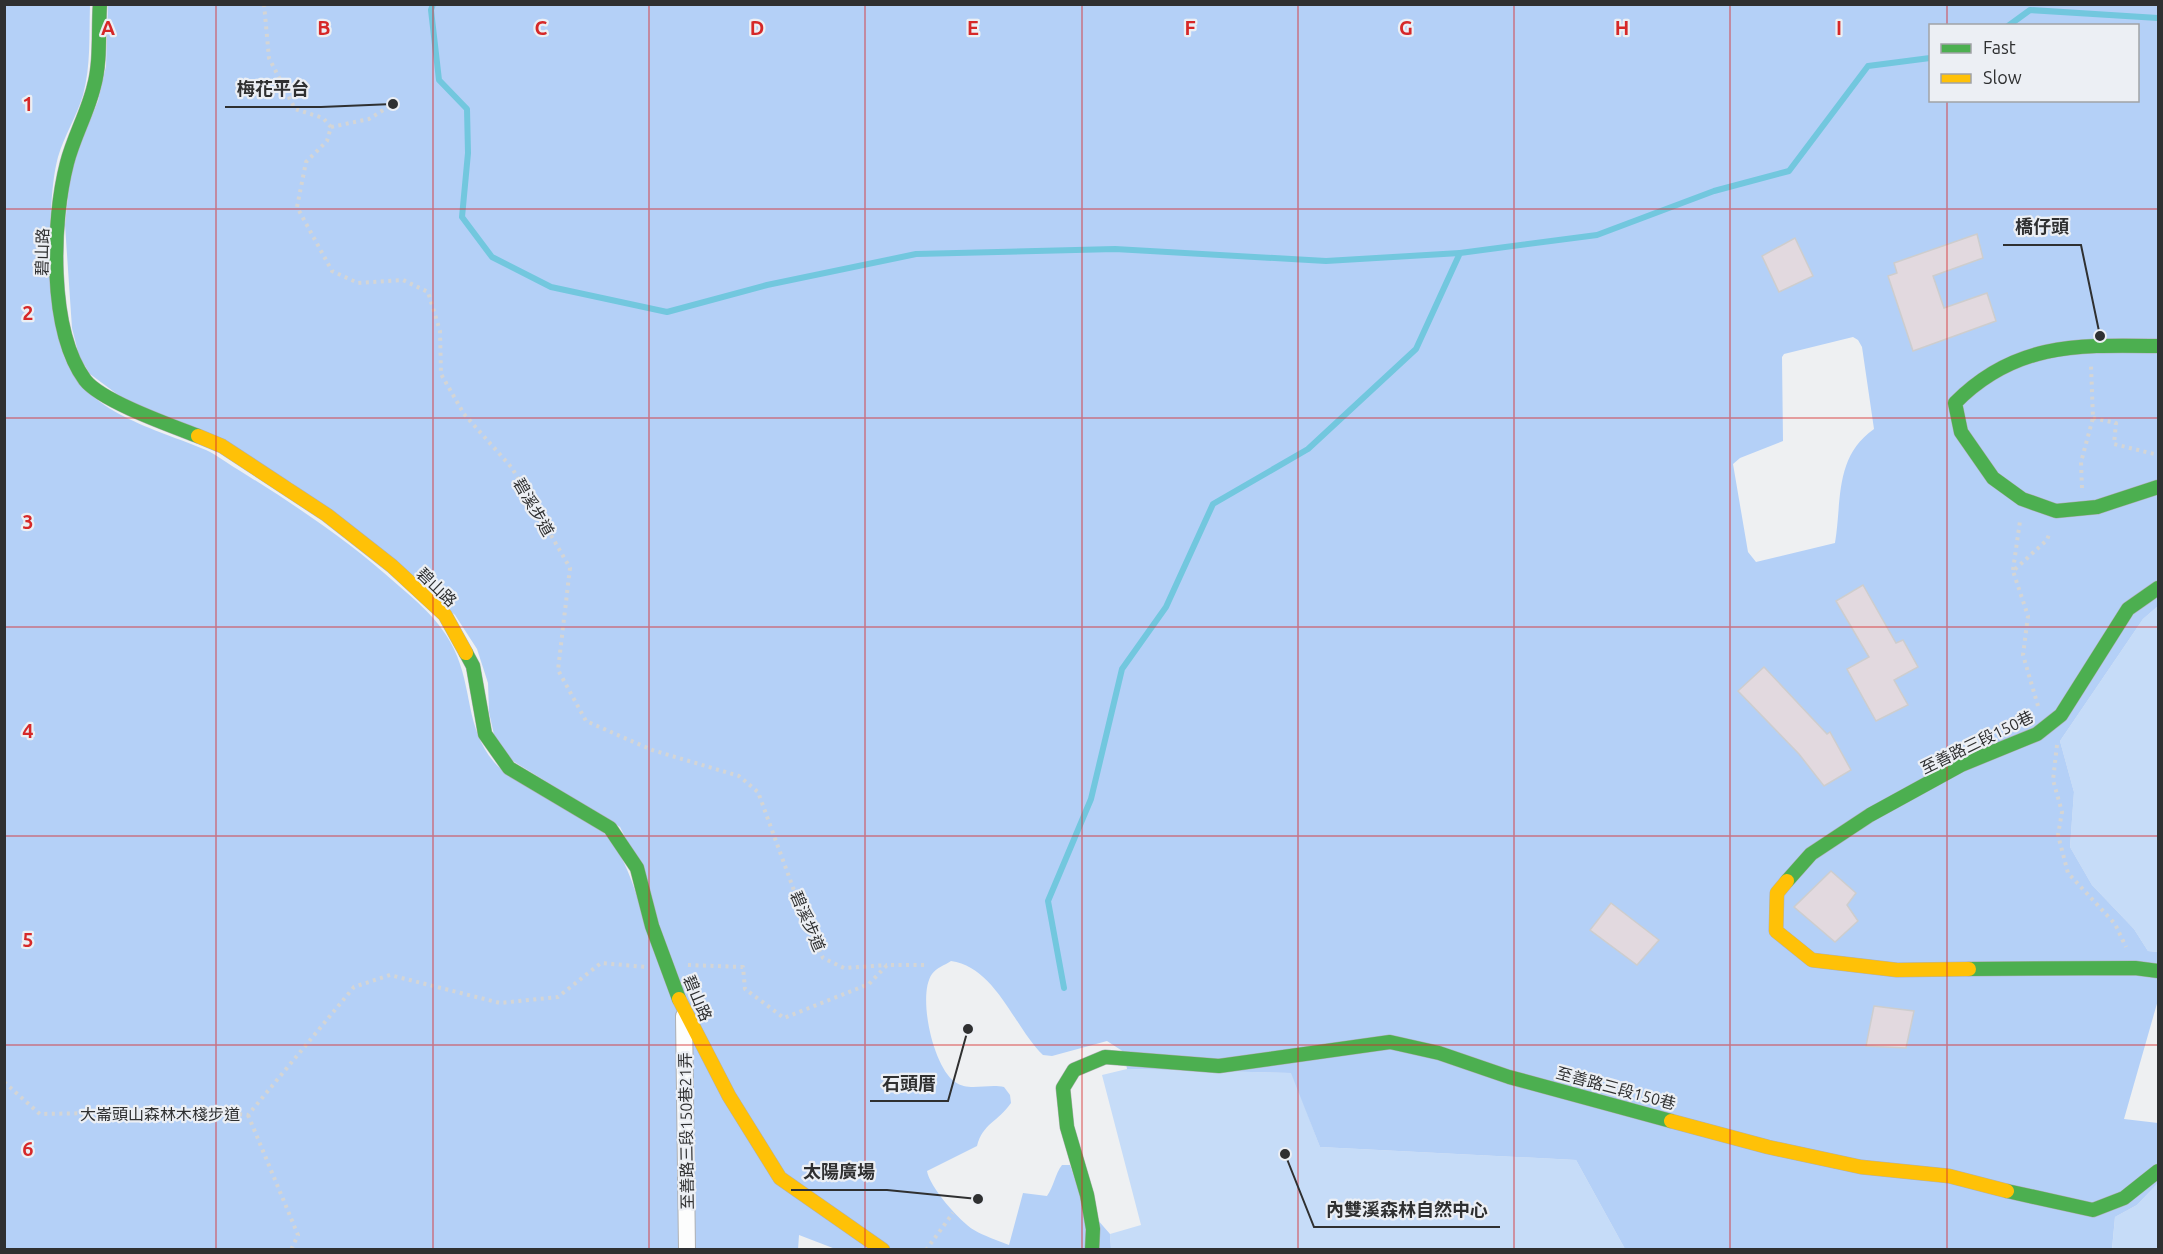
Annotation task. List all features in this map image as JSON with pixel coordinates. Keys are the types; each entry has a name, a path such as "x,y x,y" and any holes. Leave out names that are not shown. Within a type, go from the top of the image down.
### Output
{"street":[{"name":"碧山路","path":"100,4 95,84 68,163 58,228 58,291 68,343 86,381 122,405 222,446 327,515 383,559 445,615 473,666 485,734 509,768 610,828 637,868 652,926 684,1013 729,1096 780,1178 883,1250"},
{"path":"2158,346 2102,345 2046,350 1996,371 1967,390 1955,403 1961,432 1993,478 2022,500 2056,511 2097,507 2158,487"},
{"name":"至善路三段150巷","path":"2158,588 2128,609 2061,715 2037,734 1961,765 1870,815 1811,854 1777,893 1776,931 1812,960 1896,970 2135,968 2158,971"},
{"name":"至善路三段150巷21弄","path":"684,1013 687,1250"},
{"name":"至善路三段150巷","path":"1092,1250 1093,1229 1087,1195 1067,1127 1063,1088 1074,1070 1105,1057 1219,1066 1390,1042 1439,1053 1509,1077 1768,1147 1861,1167 1949,1176 2046,1202 2093,1210 2124,1198 2158,1171"}],"path":[{"path":"264,4 269,58 295,109 323,118 331,128 369,119 393,104"},
{"name":"碧溪步道","path":"331,128 327,141 306,162 297,207 332,271 358,283 403,280 428,292 440,331 441,374 464,414 512,468 570,568 558,670 586,721 652,750 740,776 758,792 803,915 823,958 844,968 887,965"},
{"path":"2073,488 2083,488 2081,462 2093,418 2091,362 2102,345"},
{"path":"2093,418 2116,423 2114,444 2158,455"},
{"path":"2022,500 2013,571 2028,615 2023,656 2037,706 2051,701 2061,715 2053,780 2062,812 2058,835 2068,873 2115,924 2135,968"},
{"path":"2013,571 2047,540 2056,511"},
{"name":"大崙頭山森林木棧步道","path":"4,1082 40,1114 206,1111 248,1115 354,987 390,975 500,1003 558,997 601,963 641,968 665,961 742,967 745,989 784,1018 869,984 887,965"},
{"path":"887,965 926,965"},
{"path":"248,1115 298,1234 291,1250"},
{"path":"926,1250 953,1213"}],"shaded area":[{"path":"5,5 90,5 86,84 58,157 54,176 50,228 55,313 64,356 74,376 88,392 105,405 144,426 210,452 300,510 341,538 423,607 443,630 454,649 478,735 494,762 513,778 579,814 605,834 625,864 646,922 650,924 654,921 647,881 620,827 508,758 494,735 489,712 488,683 477,649 455,615 354,528 292,483 212,436 129,403 90,374 79,356 72,328 65,225 71,167 98,101 106,66 108,5 2158,5 2158,606 2143,619 2060,741 2074,792 2070,847 2092,885 2134,929 2148,951 2158,952 2158,1000 2124,1119 2158,1123 2158,1183 2137,1205 2115,1217 2112,1249 1625,1249 1576,1160 1320,1147 1291,1073 1127,1069 1124,1052 1107,1041 1052,1056 1043,1055 993,987 967,966 951,961 932,974 926,998 930,1030 940,1062 947,1074 960,1085 1004,1087 1010,1095 1011,1103 983,1132 977,1146 927,1171 929,1178 946,1203 968,1226 1009,1245 1023,1193 1047,1196 1062,1165 1070,1165 1083,1203 1110,1234 1111,1249 838,1250 799,1235 798,1250 5,1250","holes":["1853,337 1862,347 1874,429 1861,440 1846,466 1842,481 1835,543 1756,562 1748,552 1733,464 1740,458 1783,441 1782,357 1784,354"]},
{"path":"2158,606 2158,952 2148,951 2134,929 2092,885 2070,847 2074,792 2060,741 2143,619"},
{"path":"1127,1069 1292,1073 1320,1147 1576,1160 1625,1249 1111,1249 1110,1234 1141,1225 1102,1075"},
{"path":"2158,1183 2158,1249 2112,1250 2115,1217 2137,1205"}],"building":[{"path":"1977,234 1983,258 1933,276 1944,308 1987,293 1996,321 1913,351 1888,276 1897,273 1894,263"},
{"path":"1795,238 1813,276 1779,292 1762,256"},
{"path":"1863,585 1896,643 1903,640 1918,667 1894,680 1908,705 1876,721 1847,669 1869,657 1836,601"},
{"path":"1764,667 1827,734 1830,732 1851,770 1824,786 1799,754 1738,691"},
{"path":"1831,871 1856,893 1847,905 1858,921 1835,942 1794,907"},
{"path":"1611,903 1659,940 1637,965 1590,930"},
{"path":"1874,1006 1914,1011 1906,1048 1866,1046"}],"waterway":[{"path":"433,4 431,10 439,80 467,109 468,153 462,217 492,257 551,287 667,312 767,285 916,254 1115,249 1326,261 1460,253"},
{"path":"2011,24 2030,10 2158,18"},
{"path":"1064,988 1048,901 1091,799 1122,669 1166,607 1213,504 1308,449 1416,349 1460,253 1597,235 1714,191 1789,171 1868,66 1929,58"}],"traffic: fast":[{"path":"100,4 96,76 67,163 58,214 56,274 64,333 73,358 85,380 93,388 138,412 198,436"},
{"path":"2158,346 2101,346 2049,351 2001,368 1978,383 1955,403 1961,432 1993,478 2022,499 2056,511 2097,507 2158,487"},
{"path":"1787,881 1811,854 1870,815 1961,765 2037,734 2061,715 2128,609 2158,588"},
{"path":"466,653 473,666 485,734 509,768 610,828 637,868 652,926 679,999"},
{"path":"1969,969 2135,968 2158,971"},
{"path":"1092,1250 1093,1229 1087,1195 1067,1127 1063,1088 1074,1070 1105,1057 1219,1066 1390,1042 1439,1053 1509,1077 1671,1121"},
{"path":"2007,1191 2093,1210 2124,1198 2158,1171"}],"traffic: slow":[{"path":"198,436 222,446 327,515 392,566 445,615 466,653"},
{"path":"1787,881 1777,893 1776,931 1812,960 1897,970 1969,969"},
{"path":"679,999 729,1096 780,1178 883,1250"},
{"path":"1671,1121 1768,1147 1861,1167 1949,1176 2007,1191"}],"place":[{"name":"梅花平台","path":"393,104"},
{"name":"橋仔頭","path":"2100,336"},
{"name":"石頭厝","path":"968,1029"},
{"name":"內雙溪森林自然中心","path":"1285,1154"},
{"name":"太陽廣場","path":"978,1199"}]}
